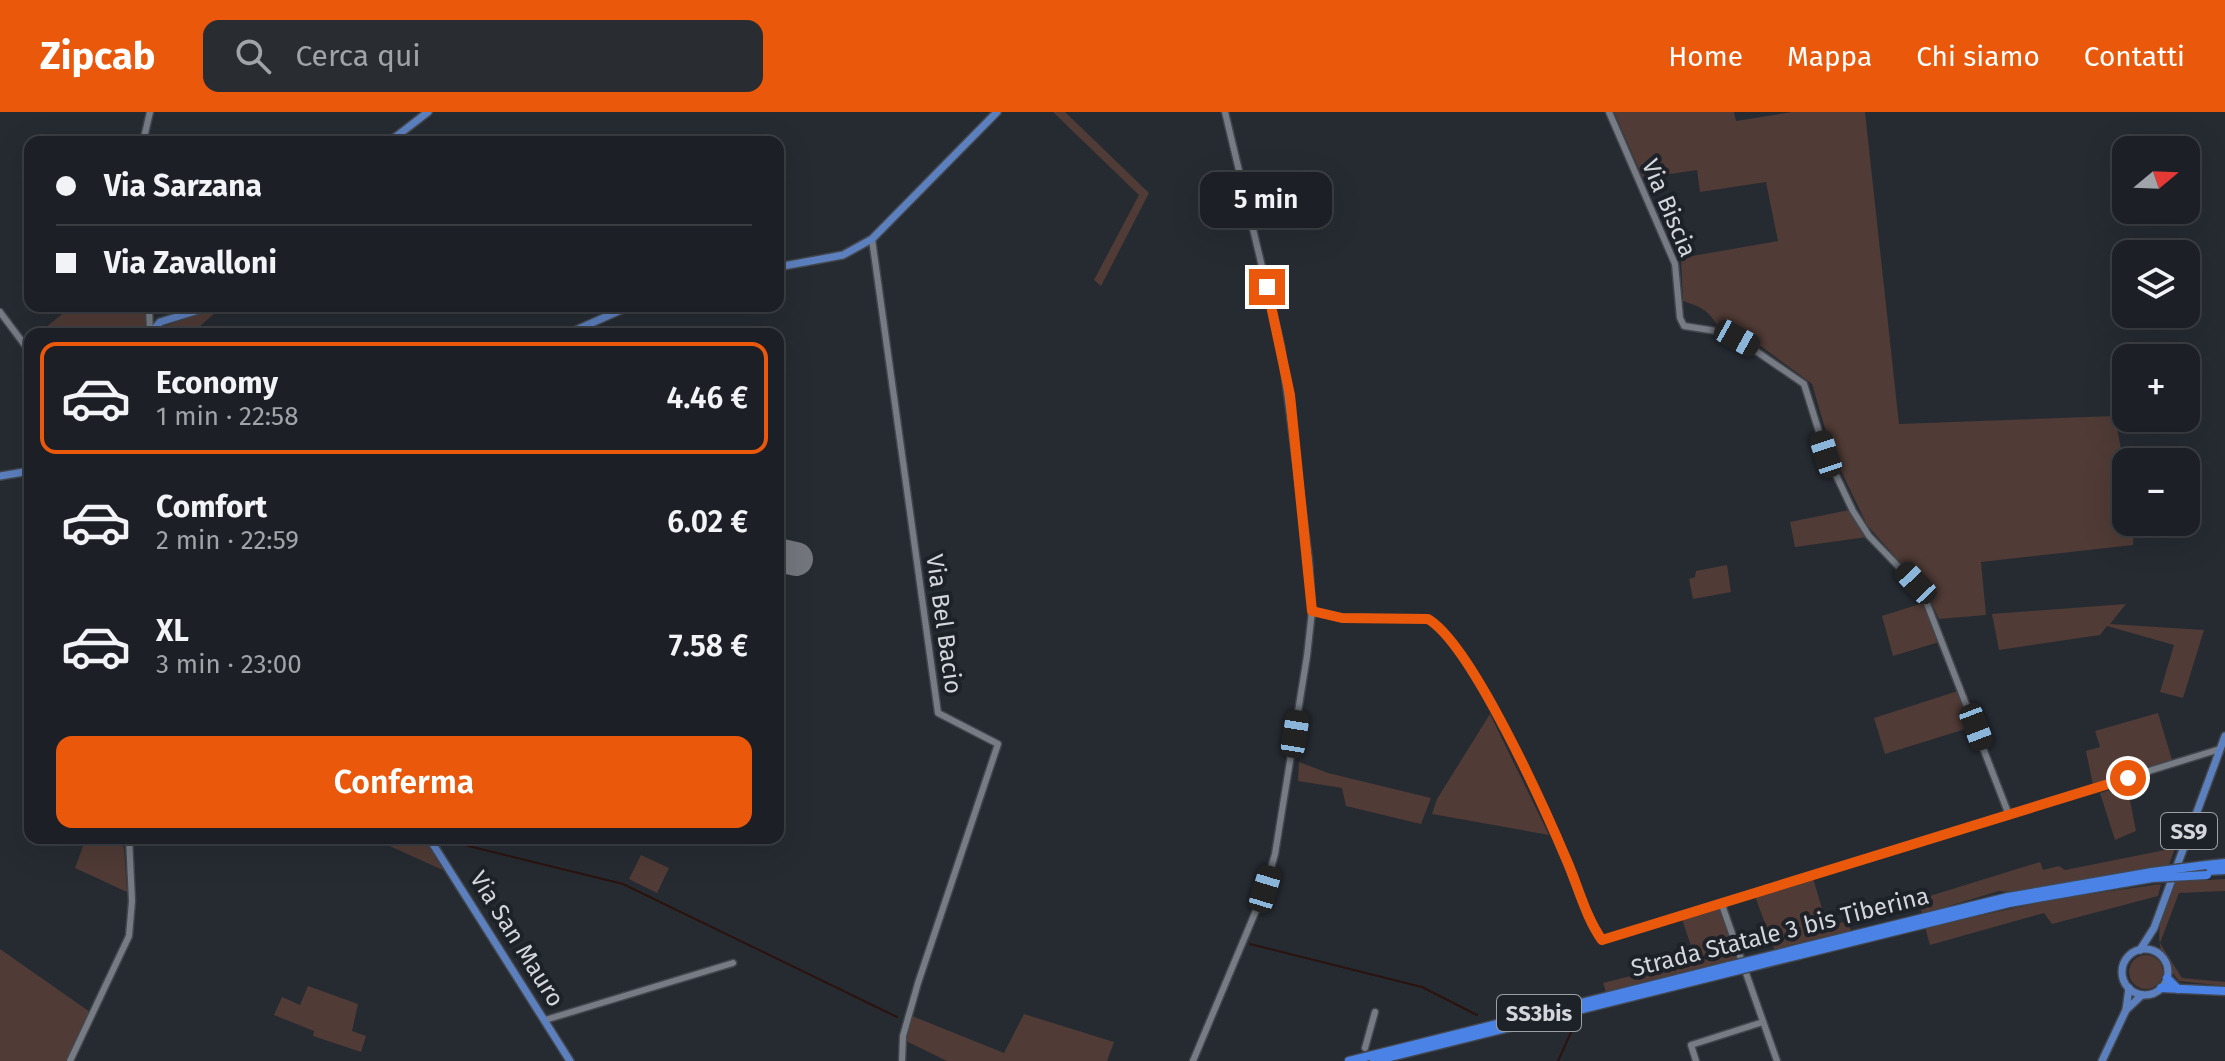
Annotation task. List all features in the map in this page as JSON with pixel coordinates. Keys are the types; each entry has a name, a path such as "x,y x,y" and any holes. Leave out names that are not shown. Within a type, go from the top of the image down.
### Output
{"highway":[{"path":"2206,870 2225,863"},
{"path":"2206,870 2225,872"},
{"name":"Strada Statale 3 bis Tiberina","path":"1374,1061 1798,952 2009,903 2152,875 2206,870"},
{"name":"Strada Statale 3 bis Tiberina","path":"1349,1061 1730,969"},
{"path":"2167,978 2179,989"},
{"path":"2161,988 2225,991"}],"main road":[{"path":"397,136 428,112"},
{"path":"784,266 843,255 872,239 997,112"},
{"path":"155,328 160,322 192,312"},
{"path":"580,328 616,312"},
{"path":"0,476 24,472"},
{"name":"SS9","path":"2140,950 2154,928 2225,736"},
{"name":"Via San Mauro","path":"433,844 570,1061"},
{"name":"SS9","path":"2154,928 2155,952"},
{"path":"2126,1010 2142,995 2161,988 2167,978 2165,963 2155,952 2140,950 2129,956 2123,966 2123,980 2129,988 2142,995"},
{"path":"2102,1061 2126,1010 2129,988"}],"street":[{"path":"144,136 150,112"},
{"path":"1193,1061 1265,889 1275,854 1312,611 1290,395 1225,112"},
{"name":"Via Biscia","path":"1609,112 1675,264 1680,318 1684,326 1723,332 1737,338 1804,384 1826,454 1853,511 1869,536 1922,591 2009,815"},
{"name":"Via Bel Bacio","path":"872,239 938,713 998,744 909,1014 902,1061"},
{"path":"0,312 24,344"},
{"path":"1312,611 1342,618 1428,619 1440,626 1480,682 1555,833 1602,940 2220,749"},
{"path":"70,1061 129,936 132,901 129,844"},
{"path":"1722,905 1777,1061"},
{"path":"545,1020 733,963"},
{"path":"1365,1048 1375,1012"},
{"path":"1696,1061 1691,1045 1763,1022"}],"shaded area":[{"path":"1053,112 1065,112 1149,193 1101,286 1094,280 1139,195"},
{"path":"1614,112 1734,112 1736,121 1792,112 1865,112 1899,424 2112,416 2112,432 2118,432 2121,448 2112,448 2112,536 2133,536 2133,545 1981,562 1986,615 1939,619 1926,592 1867,525 1832,452 1812,384 1762,347 1718,328 1704,310 1683,301 1681,258 1778,241 1766,182 1700,192 1697,170 1643,178"},
{"path":"65,312 147,312 147,328 45,328"},
{"path":"202,312 216,312 198,328 161,328"},
{"path":"1849,510 1867,537 1795,547 1790,522"},
{"path":"1727,565 1731,592 1693,599 1689,579 1695,577 1696,571"},
{"path":"1923,603 1939,642 1893,656 1882,616"},
{"path":"2126,604 2110,624 2204,630 2183,698 2160,692 2174,645 2107,626 2100,635 1999,650 1992,614"},
{"path":"1958,691 1972,727 1885,754 1874,718"},
{"path":"2158,713 2172,760 2093,785 2086,751 2100,747 2095,731"},
{"path":"1490,714 1549,835 1432,814 1437,799"},
{"path":"1299,762 1328,773 1431,798 1421,824 1346,806 1342,788 1298,781"},
{"path":"2127,785 2136,831 2115,840 2100,793"},
{"path":"84,844 117,844 124,847 127,892 75,868"},
{"path":"385,844 428,844 443,870"},
{"path":"2175,848 2169,865 2011,892 1999,891 1922,914 1920,899 2040,862 2043,870 2059,866 2065,870"},
{"path":"641,855 669,868 657,893 629,879"},
{"path":"1813,878 1827,926 1848,921 1851,931 1775,951 1755,896"},
{"path":"2225,879 2225,891 2179,893 2160,943 2182,978 2225,982 2225,986 2179,981 2163,956 2160,944 2159,933 2174,882"},
{"path":"2161,884 2158,896 2052,924 2044,913 1930,945 1925,927 2062,898"},
{"path":"1720,908 1739,959 1606,992 1603,983 1690,961 1687,948 1691,946 1682,919"},
{"path":"0,949 90,1012 68,1061 0,1061"},
{"path":"2146,955 2158,960 2163,972 2158,984 2146,989 2134,984 2129,972 2134,960"},
{"path":"308,986 358,1004 352,1031 366,1036 361,1052 313,1036 314,1031 274,1015 282,997 300,1005"},
{"path":"1024,1014 1114,1042 1107,1061 947,1061 906,1041 912,1016 1004,1053"}],"waterway":[{"path":"460,844 623,884 897,1017"},
{"path":"1250,944 1422,987 1477,1015"},
{"path":"1558,1061 1573,1028"}],"runway":[{"path":"784,556 796,559"}],"route":[{"path":"1267,287 1290,395 1312,611 1342,618 1428,619 1440,626 1480,682 1555,833 1602,940 2128,778"}]}
